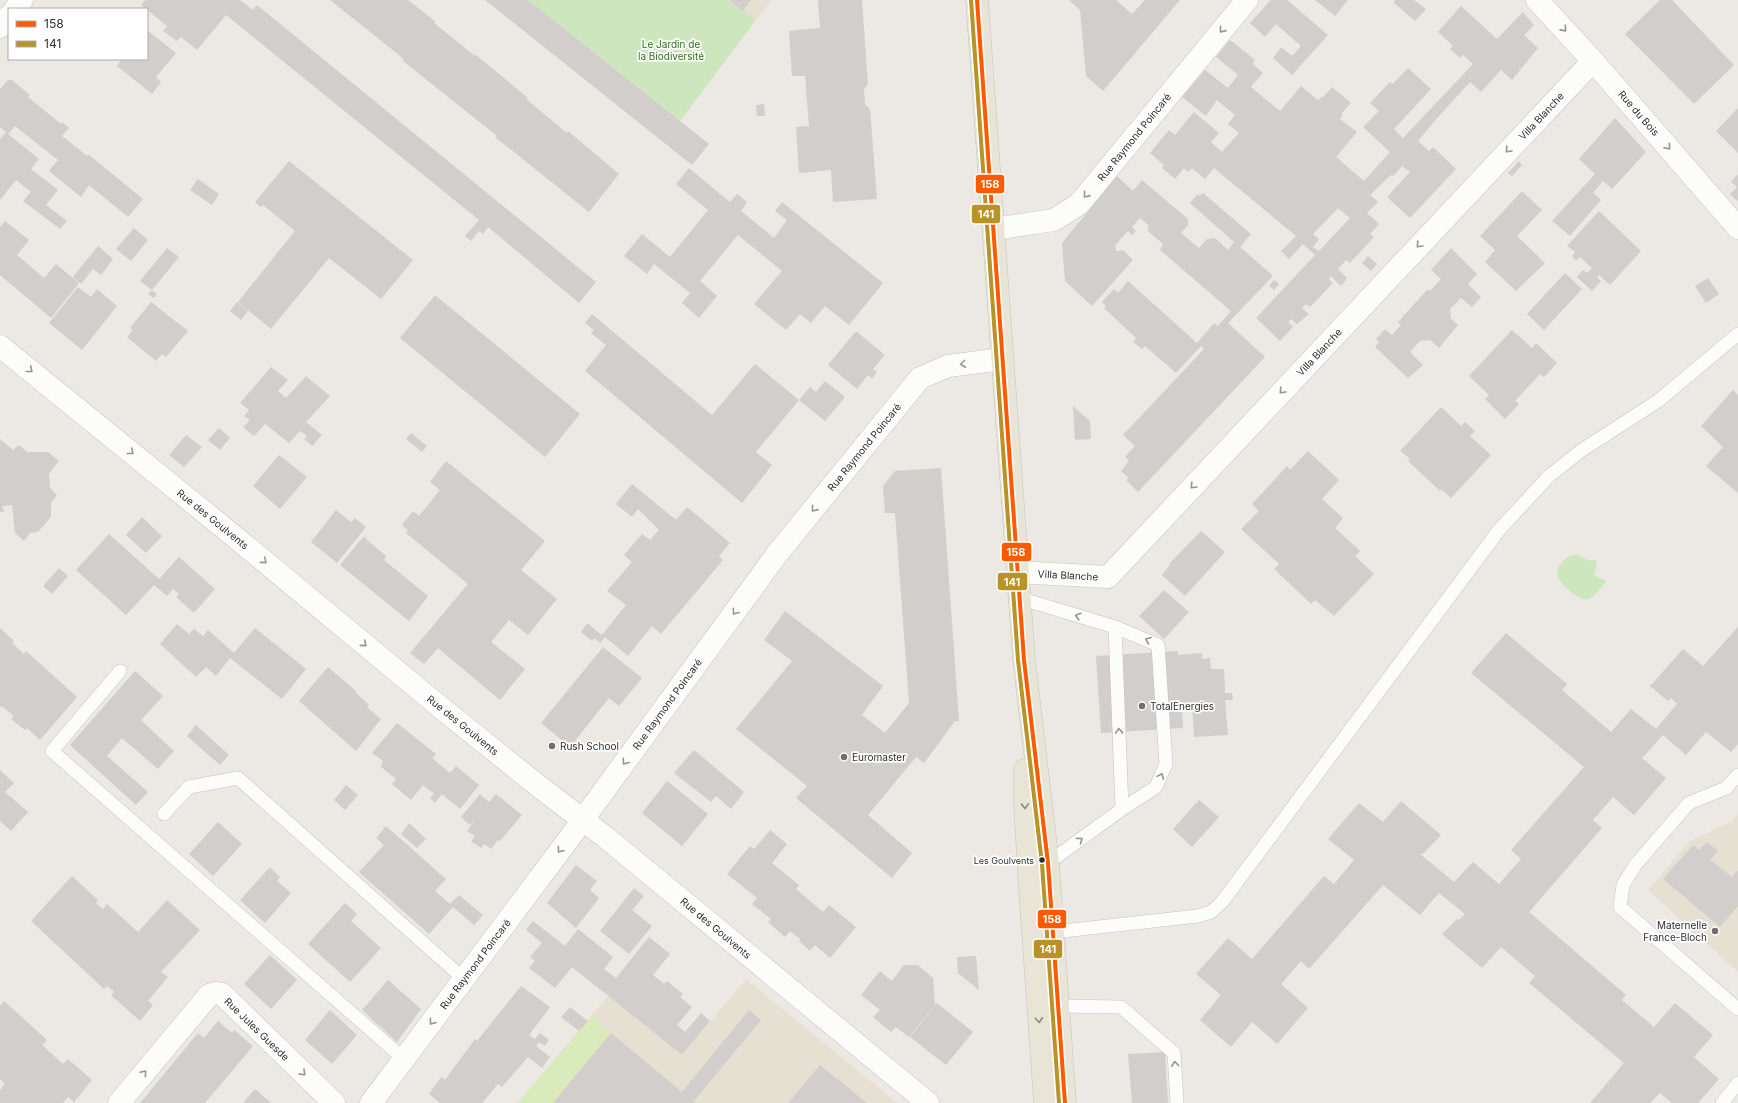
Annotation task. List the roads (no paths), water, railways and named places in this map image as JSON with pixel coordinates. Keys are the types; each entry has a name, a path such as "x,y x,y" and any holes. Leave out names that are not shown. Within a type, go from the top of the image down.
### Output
{"main road":[{"path":"977,0 1019,598 1024,660 1048,863 1065,1103"},
{"path":"1024,660 1025,805 1045,1103"}],"street":[{"path":"16,8 22,0"},
{"name":"Rue Raymond Poincaré","path":"994,229 1054,220 1079,204 1247,0"},
{"name":"Rue du Bois","path":"1537,0 1738,228"},
{"path":"0,28 8,17"},
{"name":"Villa Blanche","path":"1017,572 1108,577 1592,61"},
{"name":"Rue des Goulvents","path":"0,346 224,528 451,716 541,788 583,818 928,1103"},
{"name":"Rue Raymond Poincaré","path":"371,1103 777,554 920,378 948,366 1002,359"},
{"name":"Rue Jules Guesde","path":"119,1103 209,995 215,993 222,994 334,1103"}],"lane":[{"path":"1054,932 1198,916 1211,912 1222,902 1499,530 1530,495 1549,476 1582,450 1658,401 1738,334"},
{"path":"1019,598 1115,627 1158,644 1166,764 1156,787 1122,809 1048,863"},
{"path":"1115,627 1122,809"},
{"path":"120,671 52,751 404,1059"},
{"path":"1738,775 1726,788 1690,802 1636,864 1623,885 1620,907 1738,1009"},
{"path":"164,814 189,787 238,778 464,979"},
{"path":"1058,1006 1121,1007 1174,1054 1177,1103"},
{"path":"1722,1103 1738,1083"}],"place":[{"name":"TotalEnergies","path":"1142,706"},
{"name":"Rush School","path":"552,746"},
{"name":"Euromaster","path":"844,757"},
{"name":"Les Goulvents","path":"1042,860"},
{"name":"Maternelle France-Bloch","path":"1715,931"}],"park label":[{"name":"Le Jardin de la Biodiversité","path":"671,50"}]}
